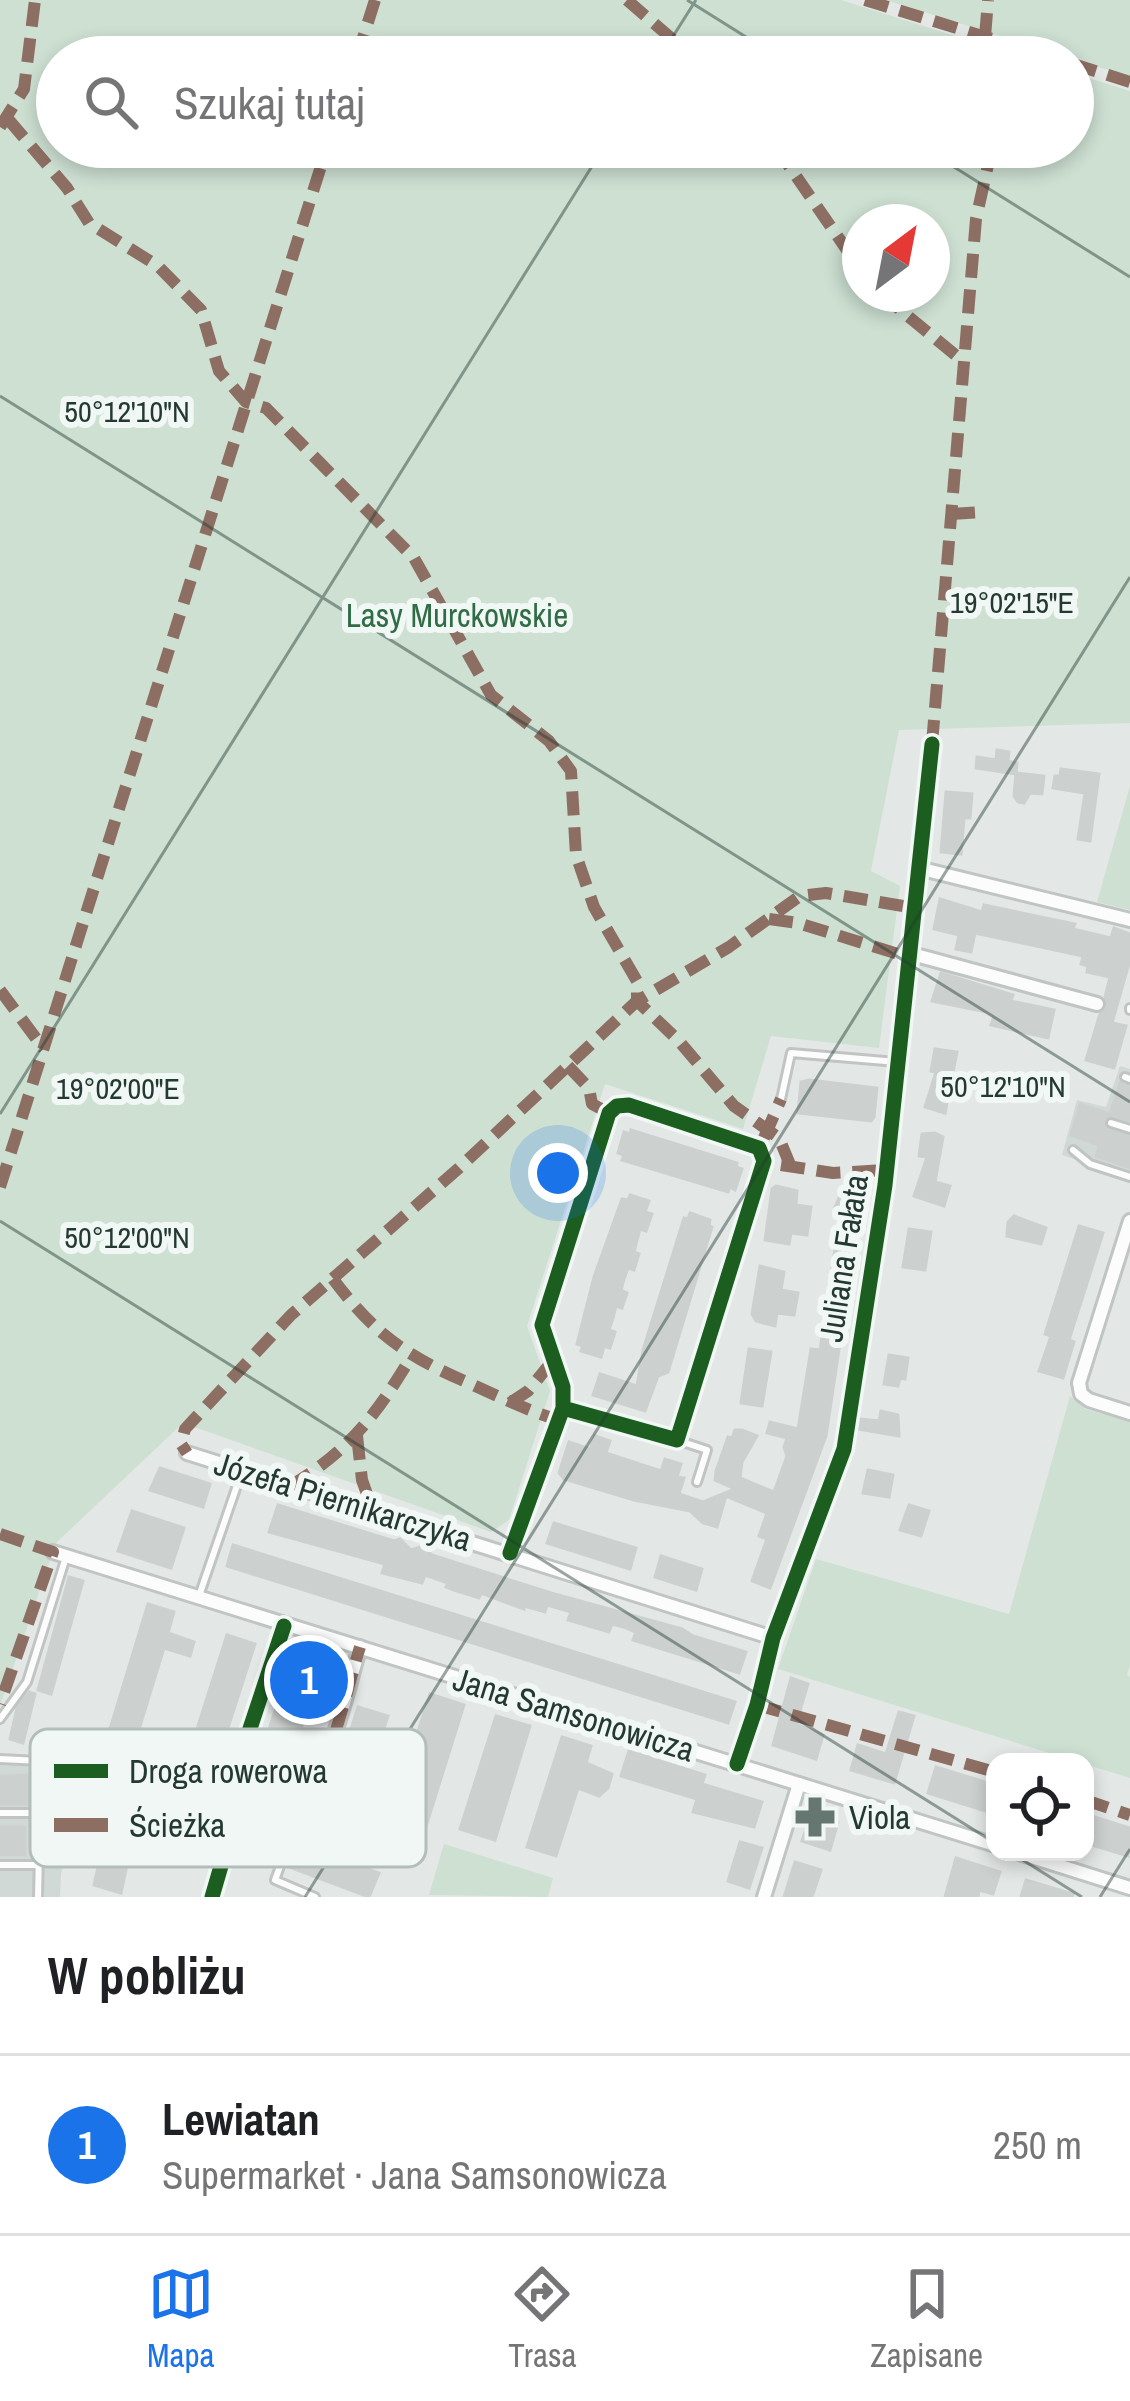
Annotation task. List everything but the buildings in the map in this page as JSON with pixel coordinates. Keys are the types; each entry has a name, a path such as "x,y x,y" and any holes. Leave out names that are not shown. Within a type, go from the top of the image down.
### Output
{"street":[{"name":"Juliana Fałata","path":"737,1764 773,1638 844,1449 900,1062 932,744"},
{"path":"918,868 1130,920"},
{"path":"912,954 1097,1004"},
{"path":"510,1553 563,1408 563,1387 542,1325 609,1113 629,1105 759,1148 764,1154 677,1440 563,1408"},
{"path":"1130,1221 1079,1384 1081,1394 1090,1400 1130,1413"},
{"name":"Józefa Piernikarczyka","path":"187,1453 773,1638"},
{"name":"Jana Samsonowicza","path":"59,1555 986,1843"},
{"path":"250,1729 284,1626"},
{"path":"333,1729 360,1647"},
{"path":"764,1897 800,1784"},
{"path":"1044,1861 1130,1888"},
{"path":"212,1897 221,1867"}],"lane":[{"path":"781,1099 790,1053 900,1062"},
{"path":"1111,1123 1130,1130"},
{"path":"1073,1150 1090,1164 1130,1177"},
{"path":"677,1440 707,1450 697,1482"},
{"path":"199,1596 242,1471"},
{"path":"0,1719 27,1682 59,1555"},
{"path":"0,1759 30,1760"},
{"path":"38,1897 39,1867"},
{"path":"279,1867 274,1880 294,1893 315,1897"}],"shaded area":[{"path":"1120,1066 1130,1069 1130,1177 1062,1155 1077,1100 1106,1107"},
{"path":"0,1757 30,1758 30,1867 63,1867 60,1897 0,1897"}],"green space":[{"name":"Lasy Murckowskie","path":"0,0 841,0 955,36 36,36 36,168 1094,168 1094,80 1130,91 1130,723 899,730 871,871 900,886 879,1048 771,1036 743,1129 605,1084 527,1326 550,1391 509,1520 491,1532 183,1423 56,1543 0,1706"},
{"path":"886,0 1130,0 1130,77 1094,66 1094,36 1000,36"},
{"path":"1130,786 1130,910 1097,902"},
{"path":"1070,1396 1085,1409 1130,1421 1130,1778 1094,1767 1094,1753 1049,1753 778,1669 816,1559 1009,1614"},
{"path":"444,1844 553,1878 548,1897 429,1895"}],"marked path":[{"path":"0,127 24,89 35,0"},
{"path":"364,36 375,0"},
{"path":"627,0 669,36"},
{"path":"865,0 982,36"},
{"path":"985,36 988,0"},
{"path":"1094,71 1130,82"},
{"path":"8,119 36,152"},
{"path":"50,168 89,223 158,266 201,310 219,371 246,402 266,408 414,558 491,695 549,741 571,771 576,855 594,907 637,981 637,1001 459,1168 291,1315 185,1429 181,1444 187,1453"},
{"path":"0,1187 320,168"},
{"path":"790,168 842,243"},
{"path":"932,744 976,219 987,168"},
{"path":"903,312 964,362"},
{"path":"951,514 983,512"},
{"path":"791,1167 779,1138 734,1106 678,1040 637,1001 729,947 800,896 826,893 915,908"},
{"path":"769,919 798,923 911,958"},
{"path":"0,990 44,1049"},
{"path":"568,1066 589,1088 592,1104 609,1113"},
{"path":"764,1138 781,1099"},
{"path":"781,1165 833,1173 887,1170"},
{"path":"333,1279 362,1314 406,1351 559,1420"},
{"path":"290,1486 360,1430 411,1357"},
{"path":"510,1403 528,1391 554,1359"},
{"path":"357,1436 362,1480 373,1511"},
{"path":"0,1534 53,1552 0,1704"},
{"path":"336,1729 360,1647"},
{"path":"757,1705 986,1769"},
{"path":"1094,1803 1130,1815"}],"cycle path":[{"path":"737,1764 773,1638 844,1449 885,1185 932,744"},
{"path":"510,1553 563,1408 563,1387 542,1325 609,1113 629,1105 759,1148 764,1161 677,1440 563,1408"},
{"path":"250,1729 284,1626"},
{"path":"212,1897 221,1867"}],"place":[{"name":"Lewiatan","path":"309,1680"},
{"name":"Viola","path":"815,1817"}]}
